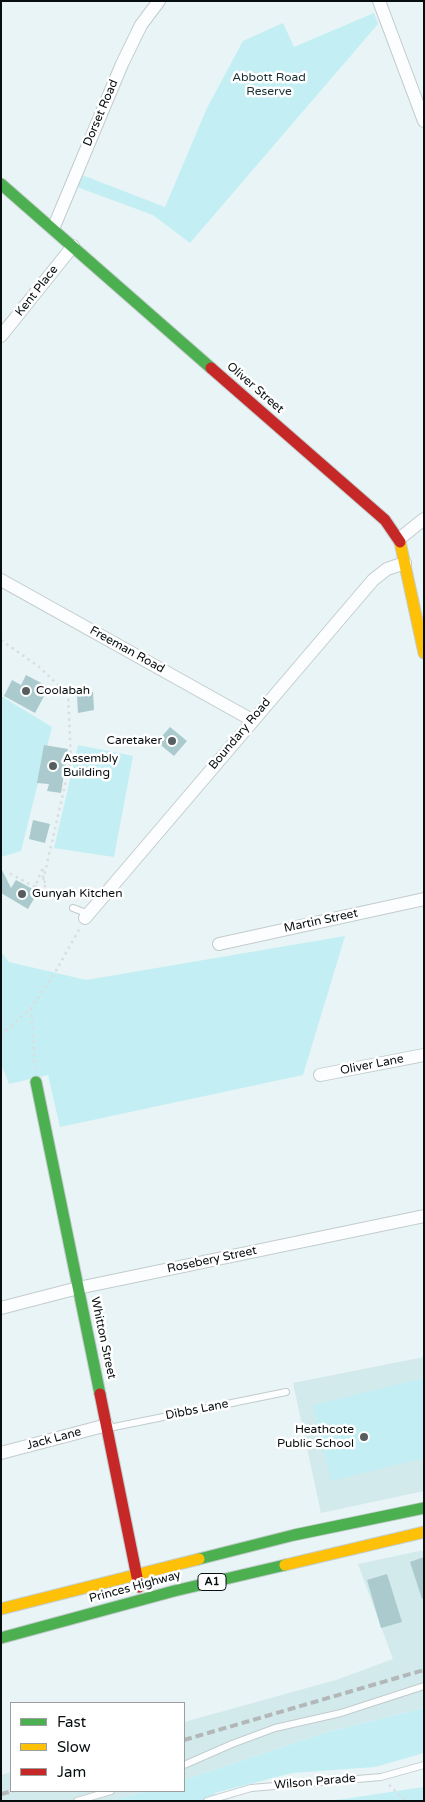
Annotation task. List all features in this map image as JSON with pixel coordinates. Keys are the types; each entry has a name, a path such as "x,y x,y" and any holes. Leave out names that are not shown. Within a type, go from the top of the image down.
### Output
{"main road":[{"name":"Oliver Street","path":"1,184 393,529 399,539 405,563 424,654"},
{"name":"Whitton Street","path":"36,1082 137,1574 140,1600"},
{"name":"Princes Highway","path":"1,1609 294,1535 424,1508"},
{"name":"Princes Highway","path":"1,1638 140,1600 424,1532"}],"street":[{"name":"Dorset Road","path":"53,229 122,64 141,25 159,1"},
{"path":"379,1 424,121"},
{"name":"Kent Place","path":"1,336 73,246"},
{"path":"399,539 424,518"},
{"name":"Boundary Road","path":"87,916 373,580 387,569 405,563"},
{"name":"Freeman Road","path":"1,580 252,720"},
{"name":"Martin Street","path":"219,944 424,899"},
{"name":"Oliver Lane","path":"320,1075 424,1055"},
{"name":"Rosebery Street","path":"1,1308 78,1288 424,1216"},
{"name":"Jack Lane","path":"1,1453 107,1427"}],"lane":[{"path":"73,908 87,916"},
{"name":"Dibbs Lane","path":"107,1427 286,1392"},
{"path":"185,1765 275,1728 340,1713 424,1686"},
{"name":"Wilson Parade","path":"207,1801 251,1788 381,1777 424,1764"},
{"path":"76,1801 108,1792"}],"path":[{"path":"1,640 38,666 68,694 71,759 43,881"},
{"path":"9,873 42,891 47,883 43,881 43,867 35,886"},
{"path":"1,1035 31,1008 87,916"},
{"path":"31,1008 36,1082"},
{"path":"381,1777 409,1801"}],"shaded area":[{"name":"Heathcote Public School","path":"424,1357 424,1491 321,1513 293,1383"},
{"path":"424,1550 424,1708 328,1732 185,1780 185,1722 336,1680 393,1659 358,1564"},
{"path":"10,1772 10,1792 143,1792 112,1801 1,1801 1,1775"}],"green space":[{"name":"Abbott Road Reserve","path":"374,13 378,24 190,243 153,215 77,187 82,175 165,207 207,108 243,41 283,23 294,47"},
{"path":"1,696 52,727 21,851 1,857"},
{"path":"78,745 133,756 114,857 54,848"},
{"path":"345,936 303,1075 60,1127 48,1075 9,1084 1,1064 1,952 9,962 86,980"},
{"path":"424,1378 424,1458 331,1481 313,1405"},
{"path":"424,1708 424,1753 375,1767 292,1773 215,1793 218,1801 112,1801 143,1792 185,1792 185,1780 328,1732"},
{"path":"424,1787 424,1801 320,1801 344,1799"}],"building":[{"name":"Coolabah","path":"26,675 49,687 35,713 4,696 12,680 21,685"},
{"path":"93,692 94,710 78,713 77,695"},
{"name":"Caretaker","path":"170,727 187,741 174,756 157,742"},
{"name":"Assembly Building","path":"44,745 68,749 61,793 47,791 49,784 37,783"},
{"path":"33,820 50,824 45,843 29,839"},
{"name":"Gunyah Kitchen","path":"1,868 11,888 16,880 38,892 28,909 1,893"},
{"path":"424,1557 424,1599 422,1599 410,1562"},
{"path":"387,1574 402,1622 381,1628 367,1580"}],"railway":[{"path":"185,1740 424,1670"},
{"path":"1,1794 10,1792"}],"traffic: fast":[{"path":"1,184 211,368"},
{"path":"36,1082 100,1394"},
{"path":"199,1559 294,1535 424,1508"},
{"path":"1,1638 174,1591 285,1565"}],"traffic: slow":[{"path":"400,542 424,653"},
{"path":"285,1565 424,1532"},
{"path":"1,1609 199,1559"}],"traffic: jam":[{"path":"211,368 385,520 400,542"},
{"path":"100,1394 139,1587"}],"place":[{"name":"Coolabah","path":"26,691"},
{"name":"Caretaker","path":"172,741"},
{"name":"Assembly Building","path":"53,766"},
{"name":"Gunyah Kitchen","path":"22,894"},
{"name":"Heathcote Public School","path":"364,1437"}]}
